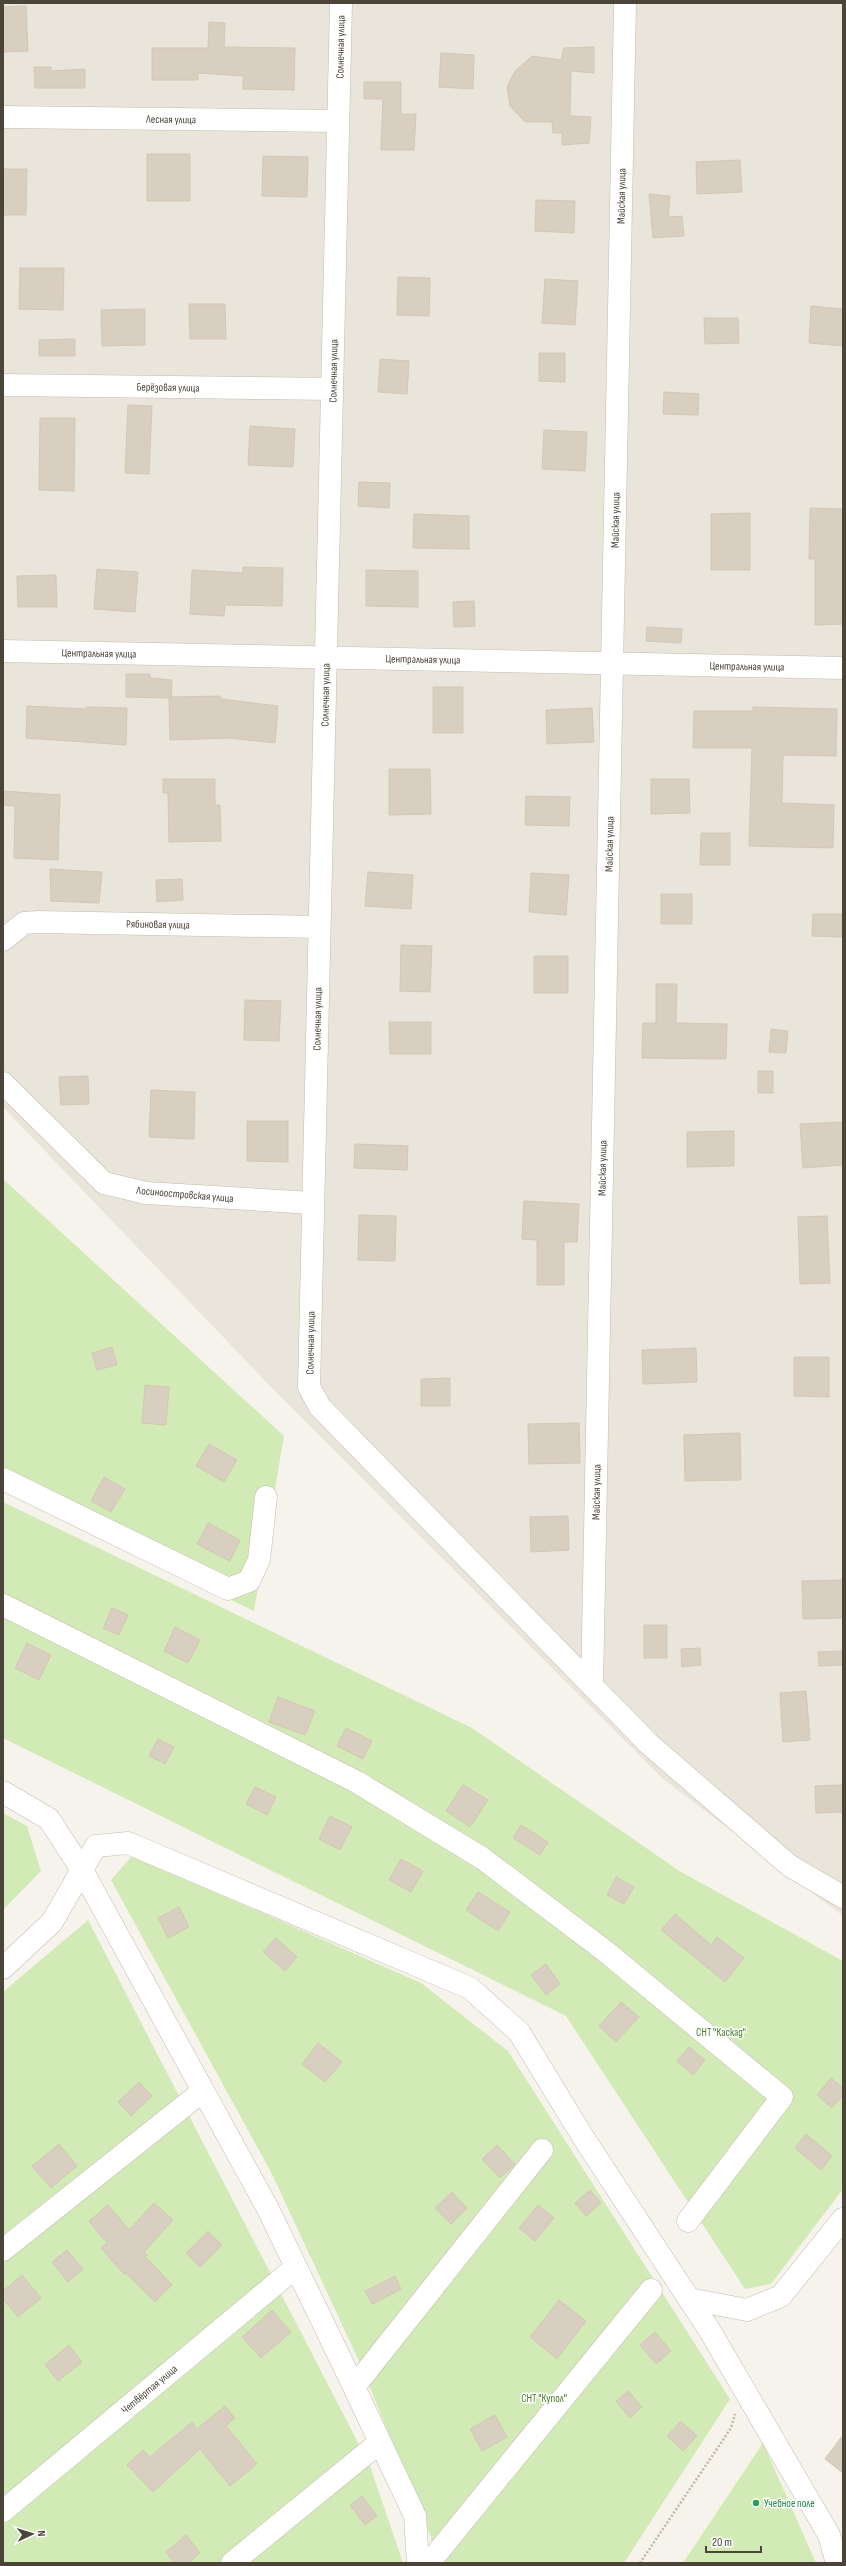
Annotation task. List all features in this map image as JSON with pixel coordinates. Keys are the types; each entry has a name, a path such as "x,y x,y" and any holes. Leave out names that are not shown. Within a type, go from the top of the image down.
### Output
{"street":[{"name":"Солнечная улица","path":"341,3 308,1387 320,1407 592,1686"},
{"name":"Майская улица","path":"592,1686 625,3"},
{"name":"Лесная улица","path":"3,118 338,121"},
{"name":"Берёзовая улица","path":"3,385 332,389"},
{"name":"Центральная улица","path":"3,651 843,668"},
{"name":"Рябиновая улица","path":"3,940 24,923 38,922 319,926"},
{"name":"Лосиноостровская улица","path":"3,1083 104,1183 146,1193 313,1203"},
{"path":"3,1479 228,1589 249,1581 259,1560 266,1497"},
{"path":"3,1605 357,1782 482,1858 605,1951 782,2097 688,2221"},
{"path":"592,1686 649,1744 790,1866 843,1897"},
{"path":"3,1792 49,1819 82,1870 268,2209 415,2516 418,2563"},
{"path":"3,1968 52,1922 96,1846 128,1843 470,1988 519,2032 582,2137 689,2299 743,2389 828,2535 837,2563"},
{"path":"3,2250 203,2092"},
{"path":"354,2387 542,2150"},
{"path":"689,2299 747,2310 781,2296 843,2219"},
{"name":"Четвёртая улица","path":"3,2511 296,2267"},
{"path":"429,2563 651,2290"},
{"path":"232,2563 380,2442"}],"path":[{"path":"640,2563 730,2428 743,2389"}],"shaded area":[{"path":"3,3 843,3 843,1916 662,1778 272,1388 3,1107"}],"green space":[{"path":"3,1179 284,1436 254,1611 3,1491"},
{"name":"СНТ \"Каскад\"","path":"3,1502 472,1728 681,1872 843,1961 843,2189 771,2284 745,2289 566,2016 3,1738"},
{"path":"3,1813 27,1826 41,1871 3,1910"},
{"name":"СНТ \"Купол\"","path":"132,1856 421,1983 508,2051 730,2399 624,2563 433,2563 431,2537 359,2361 272,2174 111,1880"},
{"path":"88,1920 370,2466 403,2563 3,2563 3,1992"},
{"name":"Учебное поле","path":"763,2443 816,2563 683,2563"}],"building":[{"path":"26,6 28,51 3,52 3,7"},
{"path":"209,22 225,23 224,47 295,48 294,90 243,89 243,76 198,73 198,80 152,80 152,48 208,48"},
{"path":"594,47 594,73 571,71 570,116 591,117 589,143 562,145 562,133 553,133 552,122 525,122 510,106 507,87 515,71 532,56 561,60 564,48"},
{"path":"441,53 474,55 473,89 439,87"},
{"path":"34,67 51,67 51,71 85,69 85,88 35,88"},
{"path":"364,82 401,82 401,114 416,114 414,150 381,150 383,99 364,99"},
{"path":"147,154 190,154 190,201 147,201"},
{"path":"263,156 308,157 307,197 262,196"},
{"path":"740,160 742,192 697,194 696,162"},
{"path":"3,169 27,169 26,215 3,215"},
{"path":"649,194 670,196 668,217 682,216 684,236 653,238"},
{"path":"536,200 575,201 574,233 535,231"},
{"path":"20,268 64,268 63,310 19,309"},
{"path":"398,277 430,278 429,316 397,315"},
{"path":"545,279 578,281 575,325 542,323"},
{"path":"189,304 225,304 226,339 190,339"},
{"path":"811,306 843,309 843,346 809,343"},
{"path":"145,309 145,345 102,346 101,310"},
{"path":"704,318 738,318 739,343 705,344"},
{"path":"75,339 75,356 39,356 39,340"},
{"path":"539,353 565,353 565,382 539,381"},
{"path":"380,359 409,361 407,394 378,392"},
{"path":"664,392 699,394 698,415 663,414"},
{"path":"128,405 152,406 149,474 125,473"},
{"path":"40,418 75,418 74,491 39,490"},
{"path":"250,426 295,429 293,467 248,465"},
{"path":"544,430 587,432 585,471 542,469"},
{"path":"359,482 390,483 389,508 358,506"},
{"path":"810,508 843,509 843,624 815,625 815,559 809,559"},
{"path":"750,513 750,570 711,570 711,514"},
{"path":"414,514 469,516 469,549 413,548"},
{"path":"243,567 283,568 282,606 225,605 224,616 190,614 192,570 243,573"},
{"path":"97,569 138,572 135,612 94,609"},
{"path":"366,570 418,571 418,607 366,606"},
{"path":"56,575 57,607 18,607 17,576"},
{"path":"474,601 475,626 454,627 453,602"},
{"path":"647,627 682,629 681,643 646,641"},
{"path":"126,674 150,674 150,678 172,680 171,697 220,696 221,699 278,706 275,743 229,738 170,740 169,698 126,697"},
{"path":"433,687 463,687 463,733 433,733"},
{"path":"27,706 86,709 86,707 127,708 126,745 26,738"},
{"path":"753,707 837,709 836,756 783,755 782,803 834,805 833,848 749,846 752,748 693,748 694,711 753,711"},
{"path":"592,708 594,742 547,744 546,710"},
{"path":"389,769 430,769 431,814 389,815"},
{"path":"163,779 215,779 215,805 220,805 221,841 169,842 168,793 163,793"},
{"path":"651,779 689,779 690,813 651,814"},
{"path":"3,791 60,795 58,860 14,858 15,806 3,805"},
{"path":"526,796 570,797 569,826 525,825"},
{"path":"701,833 730,833 730,865 700,865"},
{"path":"50,869 102,872 99,903 51,901"},
{"path":"368,872 413,875 411,909 365,906"},
{"path":"531,873 569,875 566,915 529,912"},
{"path":"182,879 183,900 157,902 156,880"},
{"path":"661,894 692,894 692,924 661,924"},
{"path":"813,914 842,914 842,937 812,936"},
{"path":"401,945 432,946 430,992 400,991"},
{"path":"534,956 568,956 568,993 534,993"},
{"path":"656,984 677,984 676,1023 727,1024 726,1059 642,1058 643,1023 656,1023"},
{"path":"245,1000 281,1001 279,1041 244,1040"},
{"path":"389,1022 431,1022 431,1054 390,1054"},
{"path":"771,1029 788,1031 786,1053 769,1052"},
{"path":"758,1071 773,1071 773,1093 758,1093"},
{"path":"88,1076 89,1104 61,1105 59,1077"},
{"path":"151,1090 195,1092 194,1139 149,1137"},
{"path":"247,1121 288,1121 288,1162 247,1161"},
{"path":"843,1122 843,1165 803,1168 800,1124"},
{"path":"734,1131 734,1166 687,1167 687,1132"},
{"path":"355,1144 408,1146 407,1170 354,1168"},
{"path":"524,1201 579,1204 577,1242 564,1242 564,1285 537,1285 537,1240 522,1239"},
{"path":"359,1215 396,1216 395,1261 358,1260"},
{"path":"827,1216 830,1283 800,1284 798,1217"},
{"path":"112,1347 117,1365 97,1370 92,1353"},
{"path":"696,1348 697,1382 643,1384 642,1350"},
{"path":"794,1357 829,1357 829,1397 794,1396"},
{"path":"450,1378 450,1406 421,1406 421,1379"},
{"path":"145,1385 169,1387 166,1425 142,1423"},
{"path":"579,1423 580,1463 529,1464 528,1424"},
{"path":"740,1433 741,1480 685,1481 684,1435"},
{"path":"209,1444 237,1460 224,1482 196,1466"},
{"path":"104,1477 125,1489 111,1512 91,1501"},
{"path":"568,1516 569,1550 531,1552 530,1517"},
{"path":"208,1523 240,1540 230,1561 197,1544"},
{"path":"843,1580 843,1618 803,1619 802,1581"},
{"path":"112,1608 128,1615 119,1635 103,1628"},
{"path":"644,1625 667,1625 667,1658 644,1658"},
{"path":"175,1627 200,1640 188,1663 164,1651"},
{"path":"27,1643 51,1655 39,1680 15,1668"},
{"path":"700,1648 701,1665 682,1667 681,1649"},
{"path":"843,1651 843,1665 819,1666 818,1652"},
{"path":"806,1691 810,1740 783,1742 780,1693"},
{"path":"278,1697 315,1711 305,1735 269,1722"},
{"path":"346,1728 372,1741 363,1759 337,1746"},
{"path":"158,1739 174,1747 165,1764 149,1756"},
{"path":"463,1785 488,1800 470,1827 446,1811"},
{"path":"843,1785 843,1812 816,1813 815,1786"},
{"path":"255,1787 276,1797 267,1815 246,1804"},
{"path":"330,1816 352,1827 340,1850 319,1839"},
{"path":"521,1825 548,1842 540,1855 513,1838"},
{"path":"401,1859 423,1871 411,1892 389,1880"},
{"path":"616,1877 634,1887 624,1904 607,1895"},
{"path":"478,1892 510,1912 498,1931 466,1910"},
{"path":"179,1907 189,1927 168,1938 158,1918"},
{"path":"675,1914 711,1945 717,1937 744,1958 725,1982 661,1930"},
{"path":"276,1938 297,1957 285,1971 263,1952"},
{"path":"546,1964 560,1984 546,1995 531,1975"},
{"path":"621,2002 639,2017 616,2042 599,2026"},
{"path":"318,2043 342,2062 325,2082 302,2064"},
{"path":"689,2047 705,2060 693,2075 677,2061"},
{"path":"831,2078 843,2088 843,2095 832,2108 817,2095"},
{"path":"139,2082 152,2096 131,2116 118,2102"},
{"path":"806,2134 832,2156 821,2170 795,2148"},
{"path":"59,2144 77,2166 51,2188 32,2166"},
{"path":"497,2145 515,2164 500,2178 482,2159"},
{"path":"590,2190 601,2203 586,2216 575,2203"},
{"path":"452,2192 467,2208 451,2224 435,2208"},
{"path":"154,2203 173,2220 144,2252 147,2255 145,2256 172,2285 155,2302 126,2273 124,2274 101,2248 107,2243 89,2221 108,2205 129,2230"},
{"path":"538,2205 554,2218 535,2241 519,2228"},
{"path":"208,2231 222,2245 200,2267 186,2253"},
{"path":"67,2250 83,2269 68,2282 52,2262"},
{"path":"22,2275 41,2298 18,2317 3,2299 3,2291"},
{"path":"395,2276 401,2289 372,2304 365,2291"},
{"path":"559,2300 586,2321 557,2359 530,2337"},
{"path":"272,2310 291,2332 261,2358 242,2337"},
{"path":"655,2332 671,2351 656,2364 640,2345"},
{"path":"69,2345 82,2362 58,2381 45,2365"},
{"path":"628,2391 642,2407 630,2418 616,2401"},
{"path":"225,2406 235,2418 226,2426 257,2464 230,2486 200,2449 153,2492 127,2465 143,2450 150,2457 192,2422 197,2429"},
{"path":"495,2415 507,2437 482,2451 470,2429"},
{"path":"681,2421 697,2436 683,2451 667,2436"},
{"path":"843,2435 843,2473 825,2459"},
{"path":"362,2496 377,2516 365,2525 350,2505"},
{"path":"186,2535 200,2553 188,2563 174,2563 166,2552"}],"place":[{"name":"Учебное поле","path":"756,2503"}]}
